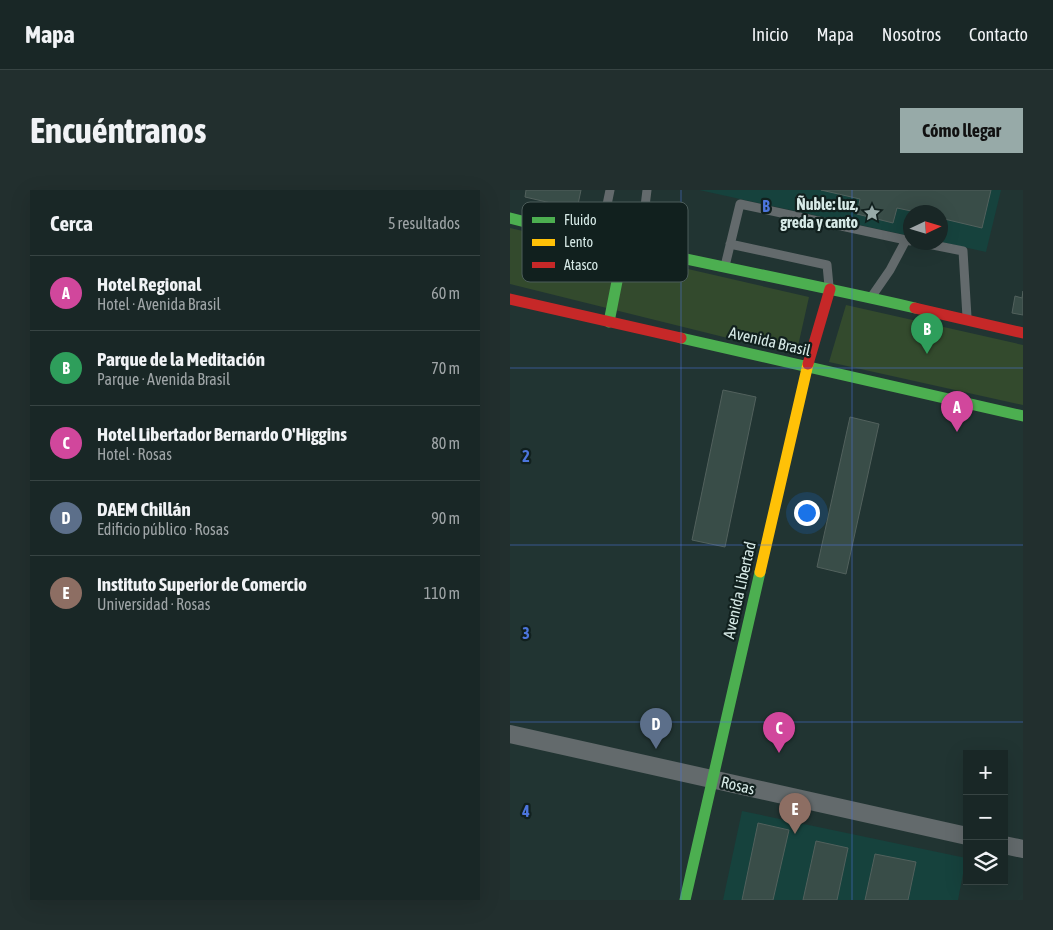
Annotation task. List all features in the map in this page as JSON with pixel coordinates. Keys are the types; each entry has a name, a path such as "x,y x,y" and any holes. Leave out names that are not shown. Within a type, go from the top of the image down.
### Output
{"main road":[{"path":"688,259 830,288 1023,332"},
{"path":"609,322 617,282"},
{"name":"Avenida Libertad","path":"685,900 807,366 830,288"},
{"name":"Avenida Brasil","path":"510,299 1023,416"}],"street":[{"name":"Rosas","path":"510,734 963,835"},
{"path":"1008,846 1023,849"}],"lane":[{"path":"725,266 740,204 903,240"},
{"path":"730,244 827,265 830,288"},
{"path":"948,248 963,251 968,320"},
{"path":"870,298 903,249"}],"shaded area":[{"path":"699,190 1001,190 986,252 948,244 948,205 903,205 903,234"},
{"path":"510,228 522,231 522,282 688,282 688,269 809,297 796,355 510,284"},
{"path":"846,305 1023,345 1023,405 829,362"},
{"path":"742,811 963,857 963,874 958,900 723,900"}],"building":[{"path":"526,190 581,190 578,202 547,202 525,197"},
{"path":"821,190 991,190 982,228 948,220 948,205 903,205 903,209 897,208 893,223 857,214 860,199"},
{"path":"1023,291 1023,315 1012,313 1015,296 1022,298"},
{"path":"723,390 756,397 725,547 692,540"},
{"path":"850,417 879,424 846,574 817,567"},
{"path":"758,823 789,830 773,900 742,900"},
{"path":"816,841 848,848 837,900 803,900"},
{"path":"875,854 916,862 908,900 865,900"}],"traffic: fast":[{"path":"510,218 522,221"},
{"path":"688,260 915,308"},
{"path":"609,322 617,282"},
{"path":"681,338 1023,416"},
{"path":"685,900 760,572"}],"traffic: slow":[{"path":"760,572 808,364"}],"traffic: jam":[{"path":"808,364 830,289"},
{"path":"510,299 681,338"},
{"path":"915,308 1023,333"}],"place":[{"name":"Ñuble: luz, greda y canto","path":"872,213"},
{"name":"Parque de la Meditación","path":"927,354"},
{"name":"Hotel Regional","path":"957,432"},
{"name":"DAEM Chillán","path":"656,749"},
{"name":"Hotel Libertador Bernardo O'Higgins","path":"779,753"},
{"name":"Instituto Superior de Comercio","path":"795,834"}]}
